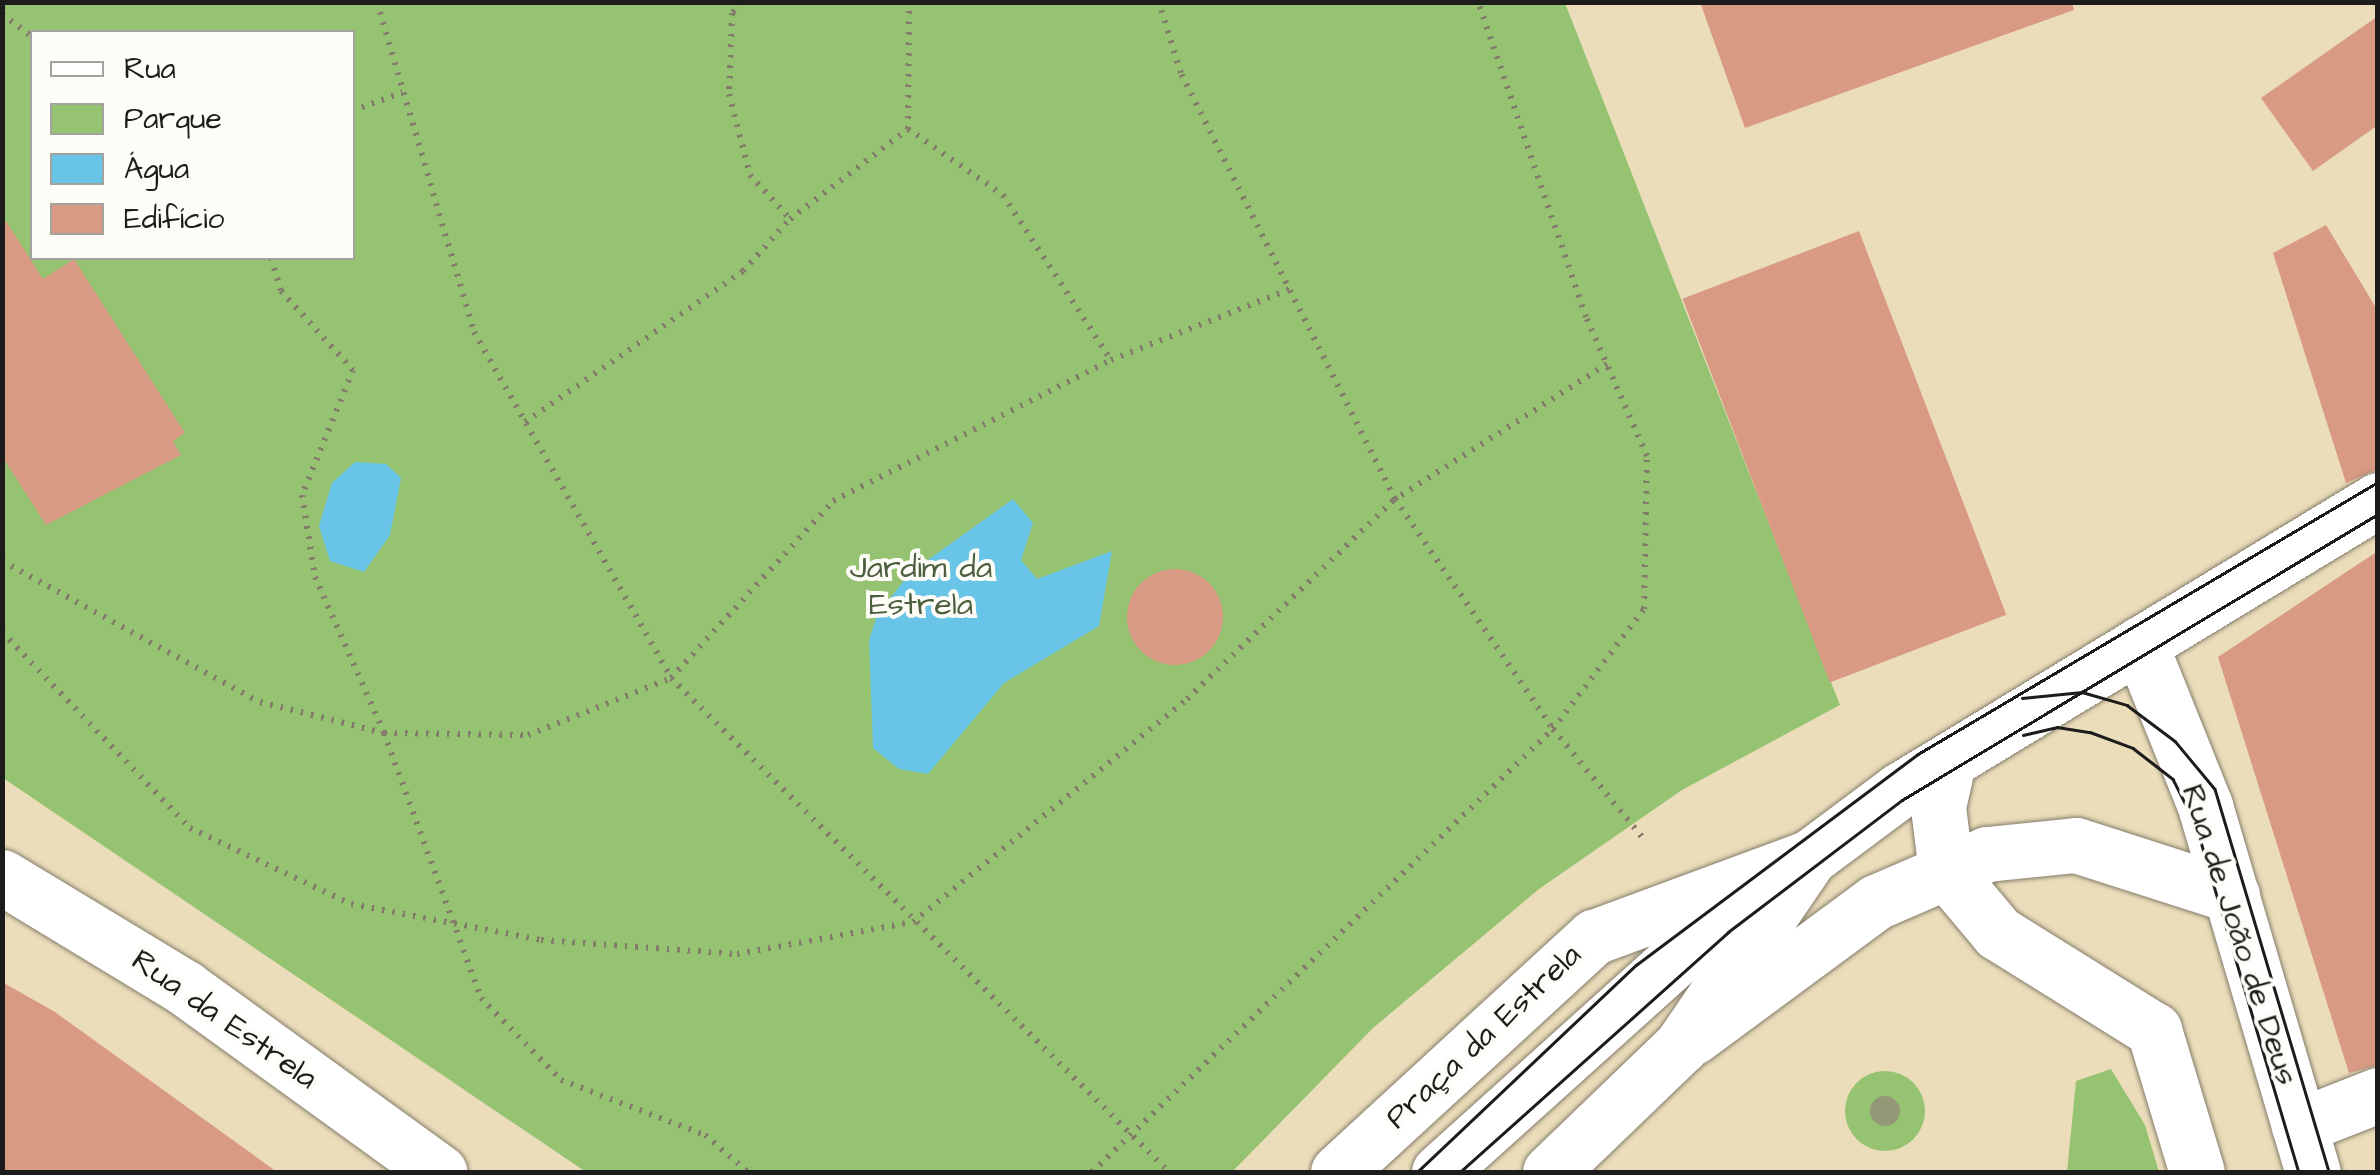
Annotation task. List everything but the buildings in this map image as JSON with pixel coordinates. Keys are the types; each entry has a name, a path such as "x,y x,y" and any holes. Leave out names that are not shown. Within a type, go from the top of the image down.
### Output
{"main road":[{"name":"Praça da Estrela","path":"1338,1172 1594,937 1810,857 1948,762 2378,500"},
{"name":"Rua de João de Deus","path":"2140,644 2232,895 2306,1149"},
{"path":"1948,762 1938,807 1946,870 1998,932 2154,1030 2197,1172"},
{"path":"1681,1046 1876,902 1987,854 2076,845 2232,895"},
{"name":"Praça da Estrela","path":"1562,1169 1681,1046 1810,857"},
{"path":"1438,1172 1688,948 1810,857"},
{"name":"Rua da Estrela","path":"2,877 185,988 439,1172"},
{"path":"2306,1149 2378,1095"}],"path":[{"path":"378,2 474,332 671,678 1126,1134 1169,1172"},
{"path":"741,2 732,12 729,94 750,175 790,220"},
{"path":"908,129 909,2"},
{"path":"1159,2 1181,73 1293,288 1395,500 1553,729 1646,842"},
{"path":"1092,1172 1126,1134 1553,729 1644,609 1646,456 1607,364 1478,2"},
{"path":"2,14 30,35"},
{"path":"355,110 404,92"},
{"path":"525,422 742,272 790,220 908,129"},
{"path":"908,129 1003,195 1111,360"},
{"path":"271,260 281,290 353,370 302,494 314,576 384,732 482,998 561,1080 705,1135 748,1172"},
{"path":"2,561 260,702 384,732 528,735 671,678 833,501 1111,360 1293,288"},
{"path":"2,632 190,828 351,904 454,924 737,954 913,922 1187,699 1395,500 1607,364"}],"green space":[{"name":"Jardim da Estrela","path":"3,2 1565,3 1840,705 1682,790 1539,889 1373,1028 1232,1172 586,1172 3,778"},
{"path":"2111,1069 2145,1125 2159,1172 2067,1172 2076,1081"},
{"path":"1885,1071 1900,1074 1913,1083 1922,1096 1922,1126 1913,1139 1900,1148 1885,1151 1870,1148 1857,1139 1848,1126 1845,1111 1848,1096 1857,1083 1870,1074"}],"water":[{"path":"355,462 386,464 401,478 390,535 364,572 330,561 319,526 332,483"},
{"path":"1013,499 1033,523 1021,560 1037,579 1112,551 1099,626 1004,683 928,774 899,769 873,748 869,640 878,613 911,572"}],"tram line":[{"path":"1417,1172 1636,965 1918,754 2378,482"},
{"path":"1460,1172 1728,932 1902,800 2378,514"},
{"path":"2022,698 2082,692 2127,705 2175,741 2215,789 2329,1172"},
{"path":"2023,735 2057,727 2090,732 2133,748 2173,779 2196,825 2299,1172"}]}
